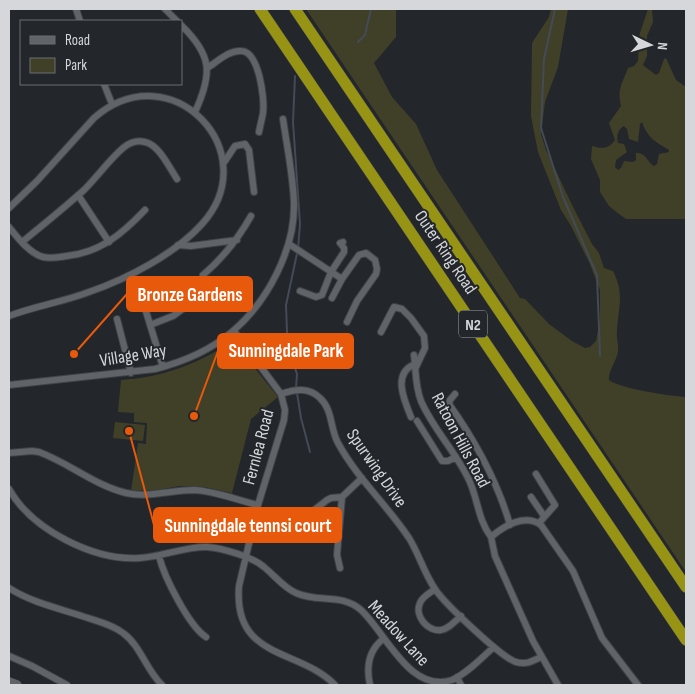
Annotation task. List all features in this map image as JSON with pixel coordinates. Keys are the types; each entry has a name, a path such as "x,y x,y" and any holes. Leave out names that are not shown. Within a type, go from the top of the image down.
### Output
{"highway":[{"name":"Outer Ring Road","path":"260,9 686,640"},
{"name":"Outer Ring Road","path":"295,9 686,587"}],"main road":[{"path":"9,682 17,685"}],"street":[{"path":"165,9 176,20"},
{"path":"182,26 195,38 201,48 207,68 205,89 194,112"},
{"path":"207,68 236,51 247,51 251,55 259,76 263,101 259,132"},
{"path":"104,85 112,104"},
{"path":"9,208 37,181 94,118 112,104 136,96 173,100 194,112 213,134 218,144 223,164 221,187 212,211 202,225 178,245 154,262 123,278 89,292 36,306 9,316"},
{"name":"Village Way","path":"9,385 131,373 163,367 177,363 214,345 234,331 252,311 278,272 289,244 294,204 283,119"},
{"path":"22,242 78,195 131,142 147,142 153,146 177,179"},
{"path":"223,164 235,146 245,144 249,150 254,192"},
{"path":"78,195 109,242"},
{"path":"9,226 22,242 36,253 43,257 53,258 90,251 109,242 127,230 145,210"},
{"path":"203,275 216,264 237,240 251,216"},
{"path":"178,245 191,246 237,240"},
{"path":"300,291 316,297 322,295 331,272 344,252 344,248 340,243 343,242"},
{"path":"289,244 342,280"},
{"path":"332,298 360,255 366,254 375,260 376,274 357,301 347,322"},
{"path":"163,367 144,309 144,303 173,285"},
{"path":"150,325 173,316 188,305"},
{"path":"381,332 394,307 402,309 412,318 425,340 424,351 415,366 407,368 402,378 404,400 414,419 442,461 456,458"},
{"path":"118,320 131,373"},
{"name":"Fernlea Road","path":"234,331 281,394 285,410 284,420 258,505 246,558 239,596 241,615 251,633 259,642 321,674 335,685"},
{"name":"Ratoon Hills Road","path":"414,355 421,400 469,480 482,524 491,537 496,556 541,657 558,685"},
{"name":"Spurwing Drive","path":"281,394 303,390 310,391 322,399 330,414 337,442 362,478 409,538 435,589 461,616 507,658 515,662 528,663 541,657"},
{"path":"455,394 449,403 469,432 490,471 510,525"},
{"path":"9,453 39,452 100,484 127,493 156,494 194,490 258,505"},
{"path":"536,474 555,505 539,523"},
{"path":"299,522 327,500 342,497 362,478"},
{"name":"Meadow Lane","path":"9,489 19,504 31,516 61,537 79,546 106,555 123,558 159,556 207,547 263,565 296,593 340,600 355,606 368,618 411,673 424,682 442,683 457,677 494,647"},
{"path":"340,568 337,555 342,497"},
{"path":"531,497 544,516"},
{"path":"491,537 522,520 539,523 573,571 602,638 638,685"},
{"path":"159,556 167,580 196,629 206,637"},
{"path":"9,588 37,601 99,622 123,633 131,640 162,685"},
{"path":"435,589 423,598 418,608 419,614 427,625 433,629 444,629 461,616"},
{"path":"370,685 368,675 369,657 376,644 383,639"},
{"path":"9,656 67,685"},
{"path":"457,677 461,685"}],"green space":[{"path":"306,9 396,9 396,37 374,63 392,97 416,124 437,170 520,298 525,299 549,324 585,348 590,347 596,341 600,320 600,290 589,262 561,210 538,152 531,116 532,43 549,17 551,9 568,9 558,67 545,102 541,134 546,150 592,244 599,253 604,268 613,271 617,279 620,294 617,334 618,351 609,380 634,389 686,397 686,572"},
{"path":"648,9 652,10 653,22 647,36 647,56 643,65 656,75 659,73 666,58 676,80 686,87 686,219 626,219 609,206 600,192 600,180 591,159 592,146 605,148 615,140 609,123 621,106 620,91 628,68 634,66 638,61 639,36","holes":["642,122 646,132 652,139 669,150 669,152 659,154 657,164 654,166 642,154 636,153 636,160 633,162 624,161 618,170 615,167 616,160 627,152 624,144 617,141 619,131 624,126 627,129 629,139 638,142 640,124"]},
{"path":"233,341 278,397 251,419 232,493 205,487 180,486 157,490 131,491 138,443 146,444 147,423 134,422 134,413 118,412 121,380 152,376 180,368"},
{"path":"115,422 145,425 143,441 113,438"}],"waterway":[{"path":"358,42 365,35 371,9"},
{"path":"555,9 544,59 541,128 563,197 597,275 600,356"},
{"path":"295,76 293,122 300,224 298,249 286,305 290,353 297,374 296,388"},
{"path":"297,393 310,452"}],"place":[{"name":"Bronze Gardens","path":"74,354"},
{"name":"Sunningdale Park","path":"194,416"},
{"name":"Sunningdale tennsi court","path":"129,431"}]}
